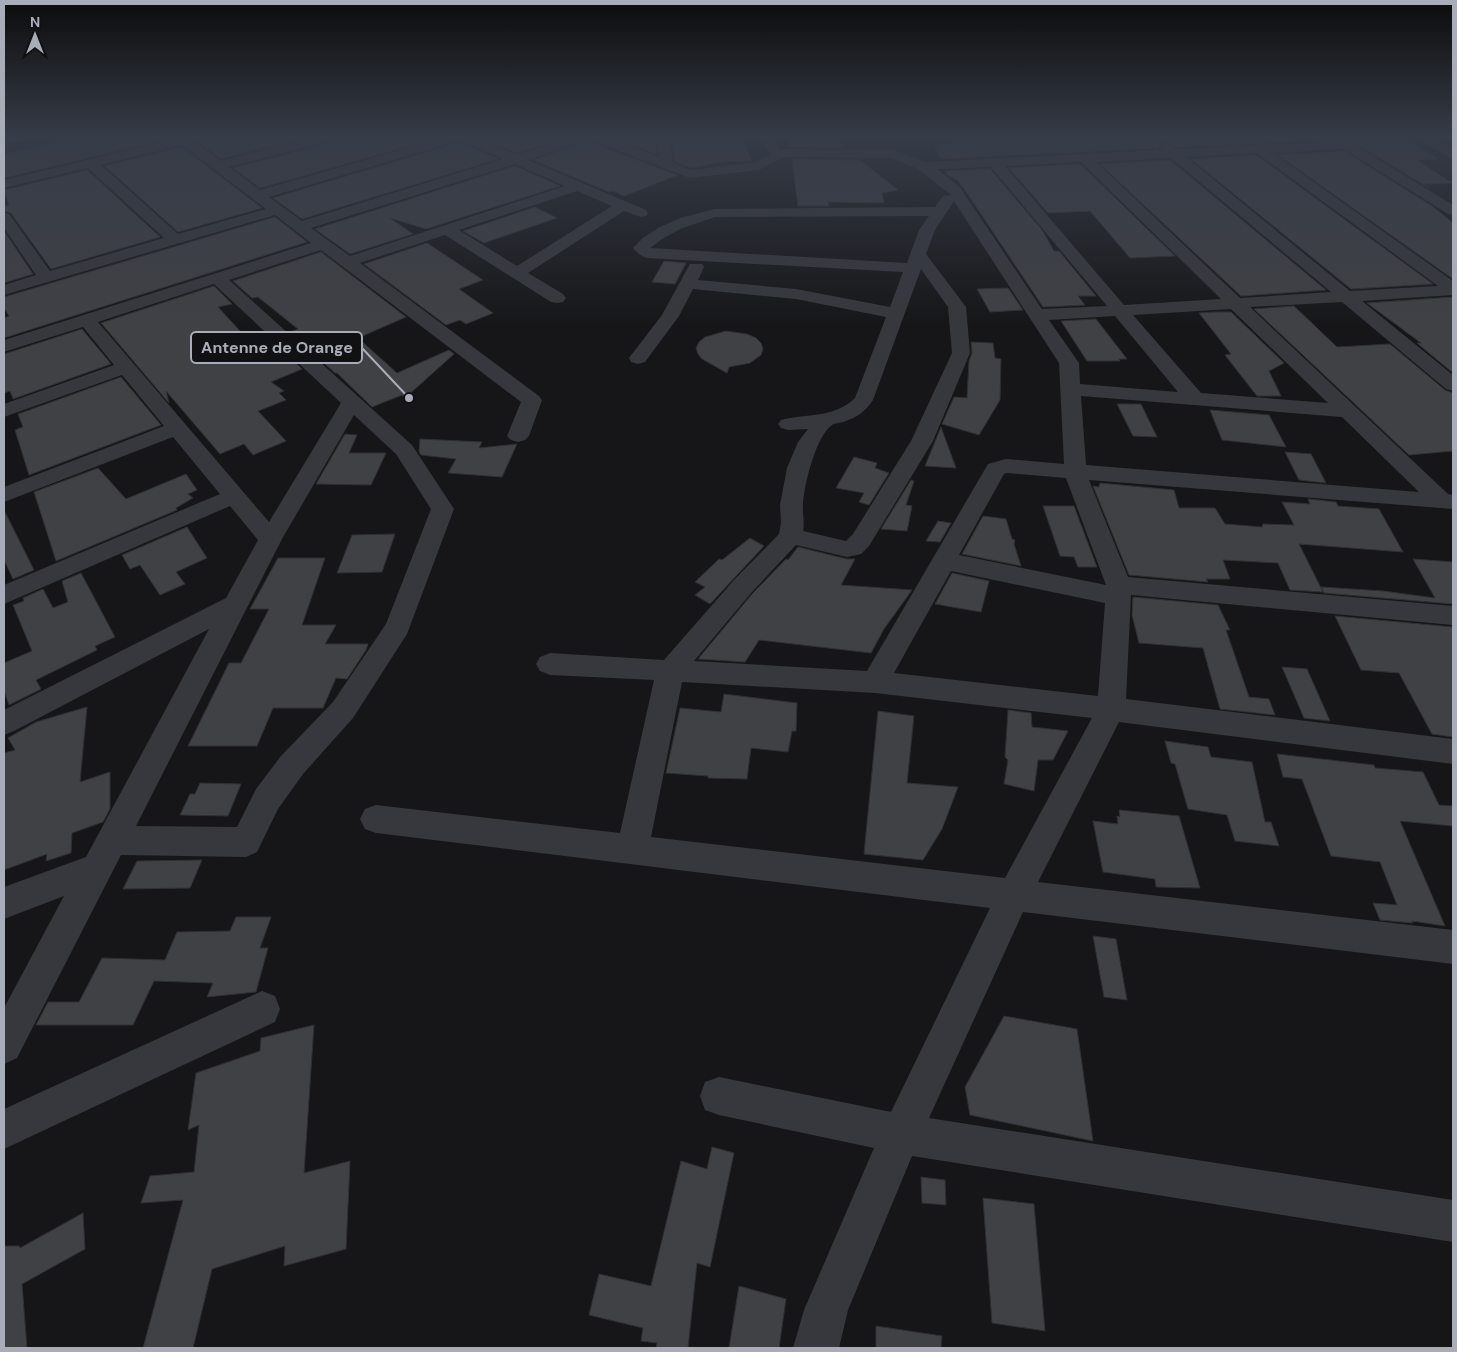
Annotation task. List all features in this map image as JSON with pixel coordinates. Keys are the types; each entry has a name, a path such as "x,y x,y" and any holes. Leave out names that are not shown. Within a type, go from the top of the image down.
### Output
{"street":[{"path":"131,200 175,240"},
{"path":"265,200 532,400 518,436"},
{"path":"300,226 384,200"},
{"path":"348,262 535,200"},
{"path":"611,200 641,213"},
{"path":"788,424 824,421 844,414 861,403 871,384 927,230 947,200"},
{"path":"816,1348 826,1310 901,1134 1014,895 1111,709 1119,591 1075,472 1069,363 961,200"},
{"path":"1026,200 1196,400"},
{"path":"1123,200 1235,303 1347,411 1447,502"},
{"path":"1231,200 1453,385"},
{"path":"1330,200 1453,289"},
{"path":"1436,200 1453,211"},
{"path":"518,274 623,205"},
{"path":"4,290 278,210"},
{"path":"790,536 847,549 853,548 862,540 922,441 961,353 957,307 916,261 700,256 647,253 641,248 650,238 670,228 698,216 715,213 940,211"},
{"path":"4,216 46,277"},
{"path":"446,229 557,298"},
{"path":"4,346 323,244"},
{"path":"638,358 670,316 688,284 700,256"},
{"path":"4,903 104,854 246,842 268,799 292,765 343,710 398,627 443,509 404,450 217,278"},
{"path":"688,284 796,294 897,314"},
{"path":"1038,316 1453,289"},
{"path":"86,320 270,539"},
{"path":"4,411 126,367"},
{"path":"1070,389 1347,411"},
{"path":"4,1045 270,539 352,402"},
{"path":"633,849 670,671 743,586 779,550 790,536 793,523 791,505 798,468 809,442 824,421"},
{"path":"4,495 177,428"},
{"path":"875,682 945,562 996,469 1006,466 1447,502"},
{"path":"4,595 234,496"},
{"path":"945,562 1119,591 1453,615"},
{"path":"4,723 236,604"},
{"path":"550,664 875,682 1111,709 1453,752"},
{"path":"376,820 1453,947"},
{"path":"4,1128 262,1009"},
{"path":"718,1096 901,1134 1453,1221"}],"building":[{"path":"7,200 120,200 160,237 51,269 11,213 4,211 4,206 9,205"},
{"path":"143,200 252,200 262,208 178,232"},
{"path":"276,200 364,200 302,219"},
{"path":"407,200 516,200 426,229 390,218 413,234 350,254 315,229"},
{"path":"797,200 883,200 884,203 828,202 829,206 798,206"},
{"path":"972,200 1017,200 1042,230 1054,251 1059,251 1096,296 1078,296 1085,305 1043,307"},
{"path":"1037,200 1117,200 1175,256 1130,258 1090,211 1048,213"},
{"path":"1139,200 1218,200 1326,290 1241,296"},
{"path":"1242,200 1318,200 1433,284 1351,289"},
{"path":"1342,200 1423,200 1432,206 1453,223 1453,279"},
{"path":"535,207 557,218 484,243 463,231"},
{"path":"275,217 307,242 4,338 4,318 9,316 4,308 4,297"},
{"path":"4,231 33,274 4,283"},
{"path":"427,243 483,280 459,289 493,313 466,324 460,320 446,325 364,264"},
{"path":"321,252 406,317 358,338 397,373 449,350 454,354 405,398 402,395 372,407 337,373 289,332 298,329 258,297 252,298 233,281"},
{"path":"664,261 686,263 675,284 652,282"},
{"path":"214,286 232,304 218,307 252,344 269,338 302,369 271,382 284,391 279,393 286,400 258,411 286,441 253,455 244,444 220,454 166,391 169,403 101,323"},
{"path":"1008,288 1023,310 990,312 977,289"},
{"path":"1453,297 1453,373 1417,343 1421,343 1367,303"},
{"path":"1294,306 1337,347 1390,344 1445,390 1453,393 1453,451 1409,455 1254,309"},
{"path":"1231,312 1284,363 1269,371 1281,396 1257,396 1225,355 1231,354 1199,313"},
{"path":"1096,319 1127,359 1119,359 1120,361 1087,361 1061,321"},
{"path":"82,329 111,364 13,399 10,391 4,393 4,354"},
{"path":"726,331 747,334 756,338 761,343 763,349 761,355 750,363 729,367 727,373 702,359 696,348 699,342 705,337"},
{"path":"971,342 993,343 995,358 1001,359 1000,400 979,435 942,424 954,397 967,398 969,361 972,353"},
{"path":"121,377 161,425 29,475 15,430 23,427 18,414"},
{"path":"1117,404 1141,404 1157,437 1133,436"},
{"path":"1210,410 1269,415 1286,447 1222,440"},
{"path":"941,427 956,468 925,466"},
{"path":"345,434 357,435 349,453 386,453 371,485 316,484"},
{"path":"420,439 482,442 479,448 517,444 502,477 448,473 456,459 421,455 419,452"},
{"path":"1285,452 1311,454 1326,483 1299,480"},
{"path":"854,457 877,463 875,468 889,473 869,505 859,502 864,493 836,488"},
{"path":"98,468 126,499 186,474 197,490 188,494 193,498 176,508 177,510 56,561 34,492"},
{"path":"911,480 914,481 906,505 912,506 907,531 881,529"},
{"path":"1100,483 1174,490 1179,508 1215,508 1225,524 1262,527 1263,524 1294,525 1282,502 1310,504 1308,499 1336,502 1338,506 1379,509 1403,552 1299,544 1323,592 1290,590 1278,563 1223,560 1230,579 1206,579 1208,582 1129,575 1093,486 1099,487"},
{"path":"1043,506 1074,506 1097,567 1078,567 1074,557 1060,556"},
{"path":"4,510 34,570 13,579 4,560"},
{"path":"983,516 1006,519 1012,539 1015,540 1014,544 1021,566 962,554"},
{"path":"938,521 951,523 940,542 926,541"},
{"path":"187,527 207,558 176,572 185,584 160,595 140,565 130,569 122,555"},
{"path":"395,534 382,572 337,573 352,535"},
{"path":"750,538 764,546 710,604 695,595 705,587 695,582 719,559 722,560"},
{"path":"798,547 847,559 855,559 841,585 912,590 884,629 871,653 759,640 745,662 698,659 753,593 786,559 788,560"},
{"path":"278,558 325,558 302,625 336,625 325,644 368,644 366,650 347,679 336,678 323,708 273,708 257,746 188,746 229,663 241,663 269,609 250,609"},
{"path":"1413,559 1453,562 1453,604 1324,593 1321,587 1383,591 1435,598"},
{"path":"81,573 115,637 95,646 97,650 36,680 41,689 9,705 4,691 4,663 32,651 13,605 24,601 23,598 43,589 53,608 68,602 62,581"},
{"path":"952,573 989,581 981,612 935,604"},
{"path":"1133,597 1218,605 1230,630 1226,630 1249,697 1269,699 1275,715 1220,709 1203,648 1139,643 1132,615"},
{"path":"1335,616 1453,627 1453,737 1432,734 1399,673 1361,670"},
{"path":"1282,667 1307,669 1330,721 1304,718"},
{"path":"724,694 797,703 796,731 792,731 788,752 751,748 747,779 708,778 708,776 666,773 680,708 721,712"},
{"path":"87,707 80,782 110,772 110,809 103,822 72,833 71,853 46,861 47,854 4,870 4,753 15,750 8,738 36,722"},
{"path":"1008,710 1031,713 1032,727 1068,731 1053,760 1038,760 1034,791 1004,784 1008,760 1005,757"},
{"path":"878,711 914,716 907,783 958,787 942,829 923,860 864,854"},
{"path":"1165,741 1208,747 1211,757 1252,762 1265,822 1271,822 1279,846 1235,841 1227,815 1188,809 1175,764 1171,763"},
{"path":"1277,754 1374,765 1375,768 1423,772 1439,805 1453,806 1453,826 1400,821 1445,926 1412,921 1413,923 1380,920 1373,903 1397,905 1380,862 1331,856 1302,779 1283,777"},
{"path":"200,783 241,784 228,816 180,815 190,794 195,794"},
{"path":"1119,810 1179,816 1200,888 1156,887 1155,879 1103,872 1093,821 1118,824 1117,816 1120,817"},
{"path":"202,860 190,888 123,889 137,861"},
{"path":"236,917 271,917 260,948 268,948 256,992 207,997 213,983 154,981 133,1025 36,1025 48,1002 79,1002 102,958 165,960 177,932 230,931"},
{"path":"1093,936 1116,939 1127,1000 1104,997"},
{"path":"1004,1016 1077,1029 1093,1141 970,1115 965,1087"},
{"path":"314,1025 304,1173 350,1161 346,1249 284,1266 285,1246 212,1269 193,1348 143,1348 183,1200 141,1203 150,1176 194,1172 199,1125 188,1130 196,1073 260,1051 261,1038"},
{"path":"712,1147 734,1153 710,1267 697,1263 688,1348 656,1348 657,1343 641,1341 643,1328 589,1315 599,1274 651,1286 681,1161 707,1169"},
{"path":"921,1177 945,1180 946,1205 922,1203"},
{"path":"983,1198 1034,1204 1045,1331 992,1323"},
{"path":"83,1213 85,1249 22,1284 27,1348 4,1348 4,1246 19,1246 20,1248"},
{"path":"739,1286 786,1299 779,1348 729,1348"},
{"path":"876,1326 942,1336 941,1348 876,1348"}],"place":[{"name":"Antenne de Orange","path":"409,398"}]}
